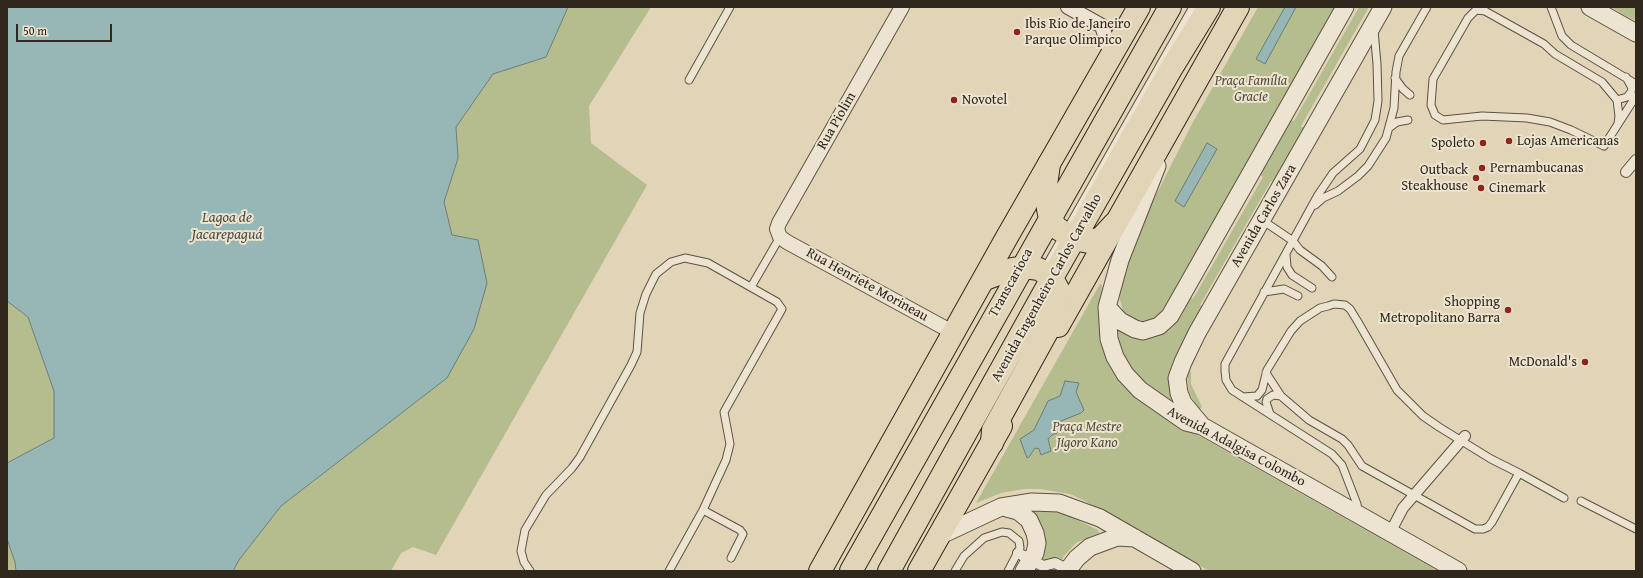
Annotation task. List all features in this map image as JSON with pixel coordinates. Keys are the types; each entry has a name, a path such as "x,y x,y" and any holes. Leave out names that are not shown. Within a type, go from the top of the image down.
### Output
{"main road":[{"path":"820,571 1049,164 1140,7"},
{"name":"Avenida Engenheiro Carlos Carvalho","path":"889,571 926,506 1037,271 1060,230 1170,7"},
{"name":"Avenida Engenheiro Carlos Carvalho","path":"851,571 1037,271 1060,230 1171,69 1209,7"},
{"name":"Avenida Engenheiro Carlos Carvalho","path":"919,571 1238,7"},
{"path":"1049,164 1046,198 1060,230 1089,242 1096,240 1114,224"},
{"path":"985,279 998,273 1037,271 1059,291 1061,299 1059,310 993,430 992,443"},
{"path":"901,571 926,506"}],"street":[{"name":"Rua Piolim","path":"780,237 777,229 779,223 902,7"},
{"path":"1068,7 1102,26 1112,56"},
{"path":"1108,307 1120,321 1143,331 1159,326 1170,316 1345,7"},
{"name":"Avenida Carlos Zara","path":"1202,426 1183,403 1177,378 1183,362 1197,334 1261,220 1383,7"},
{"path":"1590,7 1636,33"},
{"name":"Avenida Adalgisa Colombo","path":"1172,126 1120,260 1108,307 1109,339 1115,357 1125,374 1140,390 1162,407 1186,422 1202,426 1458,571"},
{"path":"1626,172 1636,160"},
{"name":"Rua Henriete Morineau","path":"780,237 954,334"},
{"path":"1390,533 1403,508 1463,439"},
{"path":"939,536 1001,507 1032,502 1059,503 1100,518 1192,571"},
{"path":"1001,507 1018,511 1029,520 1035,533 1037,543 1035,553 1024,561"},
{"path":"1024,561 1043,566 1055,563 1069,570 1077,558 1090,547 1117,537 1135,538"}],"lane":[{"path":"689,80 730,7"},
{"path":"1060,230 1193,7"},
{"path":"1310,209 1323,198 1338,191 1349,183 1368,166 1386,138 1394,108 1395,78 1399,56 1426,7"},
{"path":"1471,7 1468,18 1433,79 1431,105 1435,115 1443,120 1482,116 1527,118 1550,122 1605,146 1636,96"},
{"path":"1551,7 1562,36 1571,45 1636,84"},
{"path":"1468,18 1476,10 1485,11 1544,44 1555,54 1602,82 1617,100 1619,116 1618,125"},
{"path":"1358,514 1356,504 1342,465 1332,454 1228,386 1225,376 1225,364 1310,209 1333,173 1360,149 1375,120 1378,102 1378,79 1373,24"},
{"path":"1617,100 1627,98 1631,92 1632,88 1626,77"},
{"path":"1395,78 1403,89 1410,95"},
{"path":"1389,128 1397,122 1408,120"},
{"path":"1261,220 1293,241 1300,250 1322,266 1332,278"},
{"path":"751,287 780,237"},
{"path":"1286,254 1287,267 1292,275 1312,288"},
{"path":"530,571 524,562 521,551 525,530 546,495 572,468 580,457 632,365 637,352 640,313 646,294 656,274 672,262 685,258 708,263 777,302 782,309 724,412 730,444 726,460 703,510 669,571"},
{"path":"1264,292 1284,289 1298,296"},
{"path":"1243,397 1256,396 1262,390 1265,384 1265,373 1291,331 1300,321 1320,308 1334,304 1345,305 1358,322 1397,390 1423,416 1463,439 1491,459 1564,498"},
{"path":"1265,373 1281,396 1309,420 1342,439 1348,445 1362,466 1475,529 1483,529 1488,527 1492,522 1519,473"},
{"path":"1270,414 1266,402 1267,399 1273,395 1281,396"},
{"path":"1581,501 1636,529"},
{"path":"703,510 740,530 743,534 731,558"},
{"path":"955,571 968,552 984,538 994,533 1002,532 1015,537 1019,541 1024,561 1008,571"}],"green space":[{"path":"568,7 651,7 589,106 591,143 647,185 436,555 413,547 401,553 391,571 233,571 239,560 281,506 447,378 487,283 478,240 452,235 444,201 458,158 456,127 493,74 546,57"},
{"name":"Praça Família Gracie","path":"1258,7 1336,7 1165,311 1151,322 1135,320 1127,316 1123,310 1118,293 1129,248 1192,124"},
{"path":"1359,7 1369,7 1301,126 1306,129 1275,184 1271,181 1200,305 1205,308 1171,370 1170,390 1173,402 1145,383 1130,368 1120,350 1113,325 1118,330 1136,337 1190,297 1193,299 1263,177 1259,174 1290,119 1294,121"},
{"path":"1611,7 1636,7 1636,21 1626,16"},
{"name":"Praça Mestre Jigoro Kano","path":"1100,284 1102,285 1100,314 1139,400 1187,429 1438,571 1209,571 1070,494 1040,489 1023,489 1001,493 976,503"},
{"path":"7,301 28,317 54,391 54,438 7,463"},
{"path":"1189,369 1191,374 1191,384 1202,407 1199,410 1189,392 1187,374"},
{"path":"1031,509 1057,512 1069,516 1098,530 1099,533 1076,543 1064,556 1056,571 1035,571 1045,545 1045,536 1042,525"},
{"path":"7,539 15,563 16,571 7,571"}],"water":[{"name":"Lagoa de Jacarepaguá","path":"7,7 568,7 546,57 493,74 456,127 458,158 444,202 452,235 478,240 487,283 474,329 447,378 281,506 239,560 233,571 16,571 15,562 7,539 7,463 54,438 54,391 28,317 7,301"},
{"path":"1285,7 1296,7 1265,64 1256,59"},
{"path":"1207,143 1217,149 1184,207 1175,201"},
{"path":"1065,381 1079,383 1076,392 1084,410 1081,413 1061,421 1057,433 1048,439 1051,451 1041,455 1039,449 1035,448 1027,458 1020,439 1034,430 1048,401 1060,396"}],"place":[{"name":"Ibis Rio de Janeiro Parque Olimpico","path":"1017,32"},
{"name":"Novotel","path":"954,100"},
{"name":"Lojas Americanas","path":"1509,141"},
{"name":"Spoleto","path":"1483,143"},
{"name":"Pernambucanas","path":"1482,168"},
{"name":"Outback Steakhouse","path":"1476,178"},
{"name":"Cinemark","path":"1481,188"},
{"name":"Shopping Metropolitano Barra","path":"1508,310"},
{"name":"McDonald's","path":"1585,362"}]}
